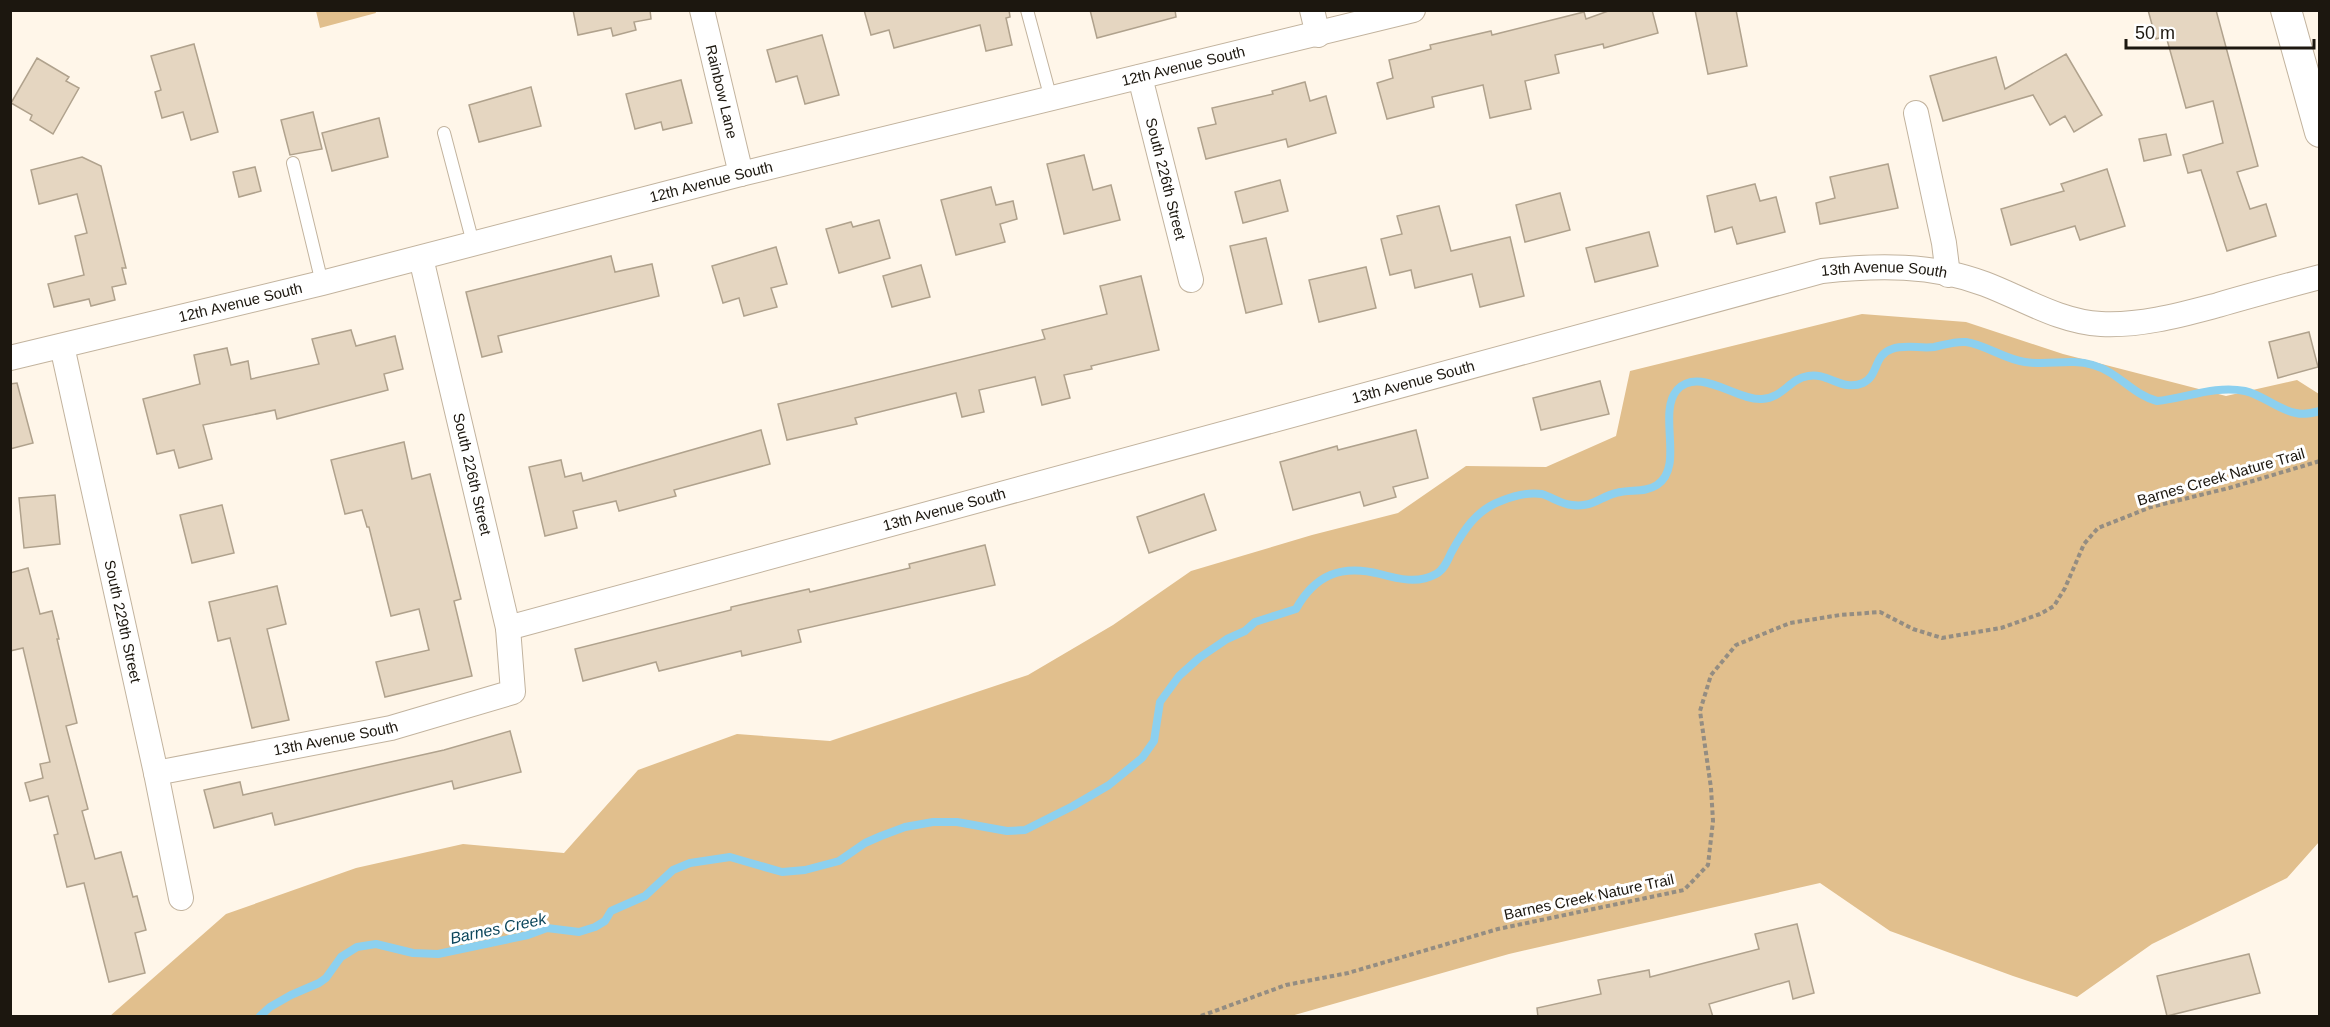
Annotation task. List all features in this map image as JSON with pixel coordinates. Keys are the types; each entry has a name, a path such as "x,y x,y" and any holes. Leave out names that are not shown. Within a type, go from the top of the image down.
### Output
{"street":[{"name":"Rainbow Lane","path":"702,10 741,174"},
{"path":"1312,10 1318,35"},
{"name":"12th Avenue South","path":"11,357 322,283 741,174 1413,10"},
{"path":"2286,10 2319,132"},
{"name":"South 226th Street","path":"1140,77 1191,280"},
{"path":"1916,113 1944,243 1948,275"},
{"name":"South 226th Street","path":"421,258 508,628 513,692"},
{"name":"13th Avenue South","path":"508,628 1822,271 1871,266 1911,267 1984,284 2068,317 2099,324 2130,324 2167,318 2319,277"},
{"name":"South 229th Street","path":"62,346 156,773 181,898"},
{"name":"13th Avenue South","path":"156,773 391,728 513,692"}],"lane":[{"path":"1027,10 1051,99"},
{"path":"444,133 473,243"},
{"path":"293,163 322,283"}],"path":[{"name":"Barnes Creek Nature Trail","path":"1201,1017 1286,985 1348,973 1498,928 1684,890 1708,865 1713,821 1711,788 1700,711 1711,675 1736,645 1790,623 1840,615 1880,612 1913,629 1942,638 2001,627 2040,614 2054,606 2065,588 2084,544 2098,528 2151,507 2229,488 2319,461"}],"shaded area":[{"path":"375,10 376,13 320,28 316,11"},
{"path":"1862,314 1966,322 2063,354 2226,396 2297,380 2319,394 2319,842 2287,878 2152,944 2077,997 1890,931 1820,883 1509,954 1291,1016 110,1016 226,914 356,868 463,844 564,853 638,770 737,734 830,741 1028,675 1113,625 1191,571 1312,535 1398,513 1466,466 1546,467 1616,436 1630,371"}],"building":[{"path":"573,10 650,10 651,19 634,22 636,30 613,36 611,28 578,35"},
{"path":"864,10 1009,10 1010,17 1006,18 1012,45 986,51 980,25 894,48 889,30 871,35"},
{"path":"1090,10 1175,10 1176,17 1097,38"},
{"path":"1611,10 1652,10 1658,33 1604,48 1603,44 1555,55 1559,73 1525,81 1531,109 1490,118 1483,85 1432,97 1434,107 1387,119 1377,83 1393,78 1389,60 1431,49 1430,45 1491,31 1492,35 1584,12 1586,19"},
{"path":"1695,10 1736,10 1747,66 1708,74"},
{"path":"2148,10 2216,10 2258,166 2237,172 2250,209 2266,204 2276,236 2227,251 2201,170 2188,173 2183,155 2223,143 2213,101 2186,108 2166,36 2156,39"},
{"path":"822,35 839,95 805,104 797,76 776,82 767,50"},
{"path":"194,44 218,132 191,140 183,112 162,118 155,92 161,90 151,56"},
{"path":"2066,54 2102,115 2074,132 2065,116 2050,125 2033,95 1943,121 1930,76 1996,57 2005,89"},
{"path":"37,58 69,77 66,81 79,88 53,134 30,120 32,115 11,103"},
{"path":"681,80 692,123 663,130 661,122 635,129 626,94"},
{"path":"1305,82 1310,101 1326,96 1336,133 1288,147 1286,139 1206,159 1198,128 1216,124 1212,108 1273,94 1272,91"},
{"path":"531,87 541,126 479,142 469,105"},
{"path":"313,112 322,149 290,155 281,120"},
{"path":"379,118 388,157 332,171 322,133"},
{"path":"2166,134 2171,155 2144,161 2139,139"},
{"path":"1084,155 1093,190 1111,185 1120,220 1064,234 1047,164"},
{"path":"82,157 101,166 126,268 122,268 126,284 112,287 115,300 91,306 89,299 54,307 48,284 84,275 75,236 87,233 77,194 39,204 31,170"},
{"path":"1888,164 1898,208 1820,224 1816,203 1835,198 1830,177"},
{"path":"255,167 261,191 239,197 233,172"},
{"path":"2107,169 2125,226 2080,240 2075,226 2011,245 2001,209 2064,191 2061,184"},
{"path":"1280,180 1288,211 1243,223 1235,192"},
{"path":"1755,184 1760,201 1776,197 1785,232 1737,244 1732,227 1715,232 1707,196"},
{"path":"991,187 996,205 1013,201 1017,219 1000,224 1005,242 956,255 941,200"},
{"path":"1560,193 1570,230 1525,242 1516,205"},
{"path":"1439,206 1451,251 1510,237 1524,296 1480,307 1472,274 1415,288 1411,270 1390,275 1381,239 1402,234 1397,216"},
{"path":"879,220 890,258 839,273 826,229 851,222 853,227"},
{"path":"1649,232 1658,266 1595,282 1586,248"},
{"path":"1266,238 1282,304 1246,313 1230,246"},
{"path":"776,247 787,284 771,288 777,307 744,316 739,298 723,303 712,266"},
{"path":"611,256 615,272 652,264 659,296 498,336 502,352 482,357 466,292"},
{"path":"921,265 930,297 892,307 883,276"},
{"path":"1366,267 1376,308 1319,322 1309,280"},
{"path":"1141,276 1159,350 1091,366 1092,369 1064,375 1070,398 1042,405 1035,377 979,390 984,412 962,417 956,393 855,418 857,424 787,440 778,404 1045,339 1042,330 1107,314 1100,286"},
{"path":"351,330 356,346 395,336 403,369 384,374 388,390 277,419 275,410 203,425 212,459 179,468 174,450 157,454 143,399 200,384 194,355 227,348 231,365 248,361 251,379 319,364 312,339"},
{"path":"2309,332 2318,367 2278,378 2269,342"},
{"path":"1600,381 1609,414 1541,430 1533,398"},
{"path":"17,383 33,443 10,449 10,384"},
{"path":"761,430 770,464 674,490 676,496 619,511 616,501 573,511 577,528 545,536 529,467 561,460 565,477 581,473 583,481"},
{"path":"1416,430 1428,478 1393,487 1396,497 1364,506 1360,492 1293,510 1280,462 1337,446 1338,450"},
{"path":"404,442 412,479 430,474 461,599 454,601 472,676 385,697 376,662 429,650 419,609 391,616 369,527 367,527 362,510 345,514 331,460"},
{"path":"1204,494 1216,530 1149,553 1137,517"},
{"path":"55,495 60,544 24,548 19,498"},
{"path":"222,505 234,553 192,563 180,515"},
{"path":"985,545 995,585 798,630 801,642 742,656 741,651 659,671 656,662 583,681 575,649 731,610 731,607 809,589 810,592 910,568 909,564"},
{"path":"28,568 40,614 52,611 59,639 57,639 77,723 66,726 88,809 82,811 95,859 121,852 133,897 137,896 146,930 135,933 145,973 109,982 84,883 67,887 54,835 58,834 48,796 30,801 25,783 43,778 40,764 50,762 23,648 10,651 10,573"},
{"path":"277,586 286,624 267,629 289,720 252,728 230,638 218,641 209,602"},
{"path":"510,731 521,772 454,789 452,781 275,825 272,813 214,828 204,790 240,782 243,795 444,750"},
{"path":"1797,924 1814,993 1793,999 1789,981 1709,1004 1713,1017 1538,1017 1537,1008 1601,994 1598,980 1649,970 1650,977 1759,949 1755,934"},
{"path":"2249,954 2260,993 2167,1016 2157,976"}],"waterway":[{"name":"Barnes Creek","path":"260,1016 270,1007 291,995 319,983 326,978 341,957 357,947 376,944 413,953 438,954 528,935 547,928 579,932 605,921 611,911 645,896 673,870 690,863 730,857 782,872 805,870 839,861 865,843 905,827 933,822 957,822 1007,831 1025,830 1109,785 1142,758 1154,741 1160,702 1179,676 1199,658 1227,639 1245,631 1255,622 1296,609 1303,597 1321,580 1330,575 1353,570 1408,580 1422,579 1439,572 1471,522 1492,505 1526,494 1542,494 1579,506 1616,493 1648,489 1657,485 1665,477 1669,466 1669,412 1672,400 1677,390 1686,384 1707,383 1752,398 1769,398 1808,376 1822,377 1848,385 1863,383 1872,376 1882,356 1892,349 1934,347 1966,342 2025,362 2076,362 2093,365 2102,368 2140,394 2157,401 2212,391 2234,390 2252,393 2289,411 2302,414 2320,411"}]}
